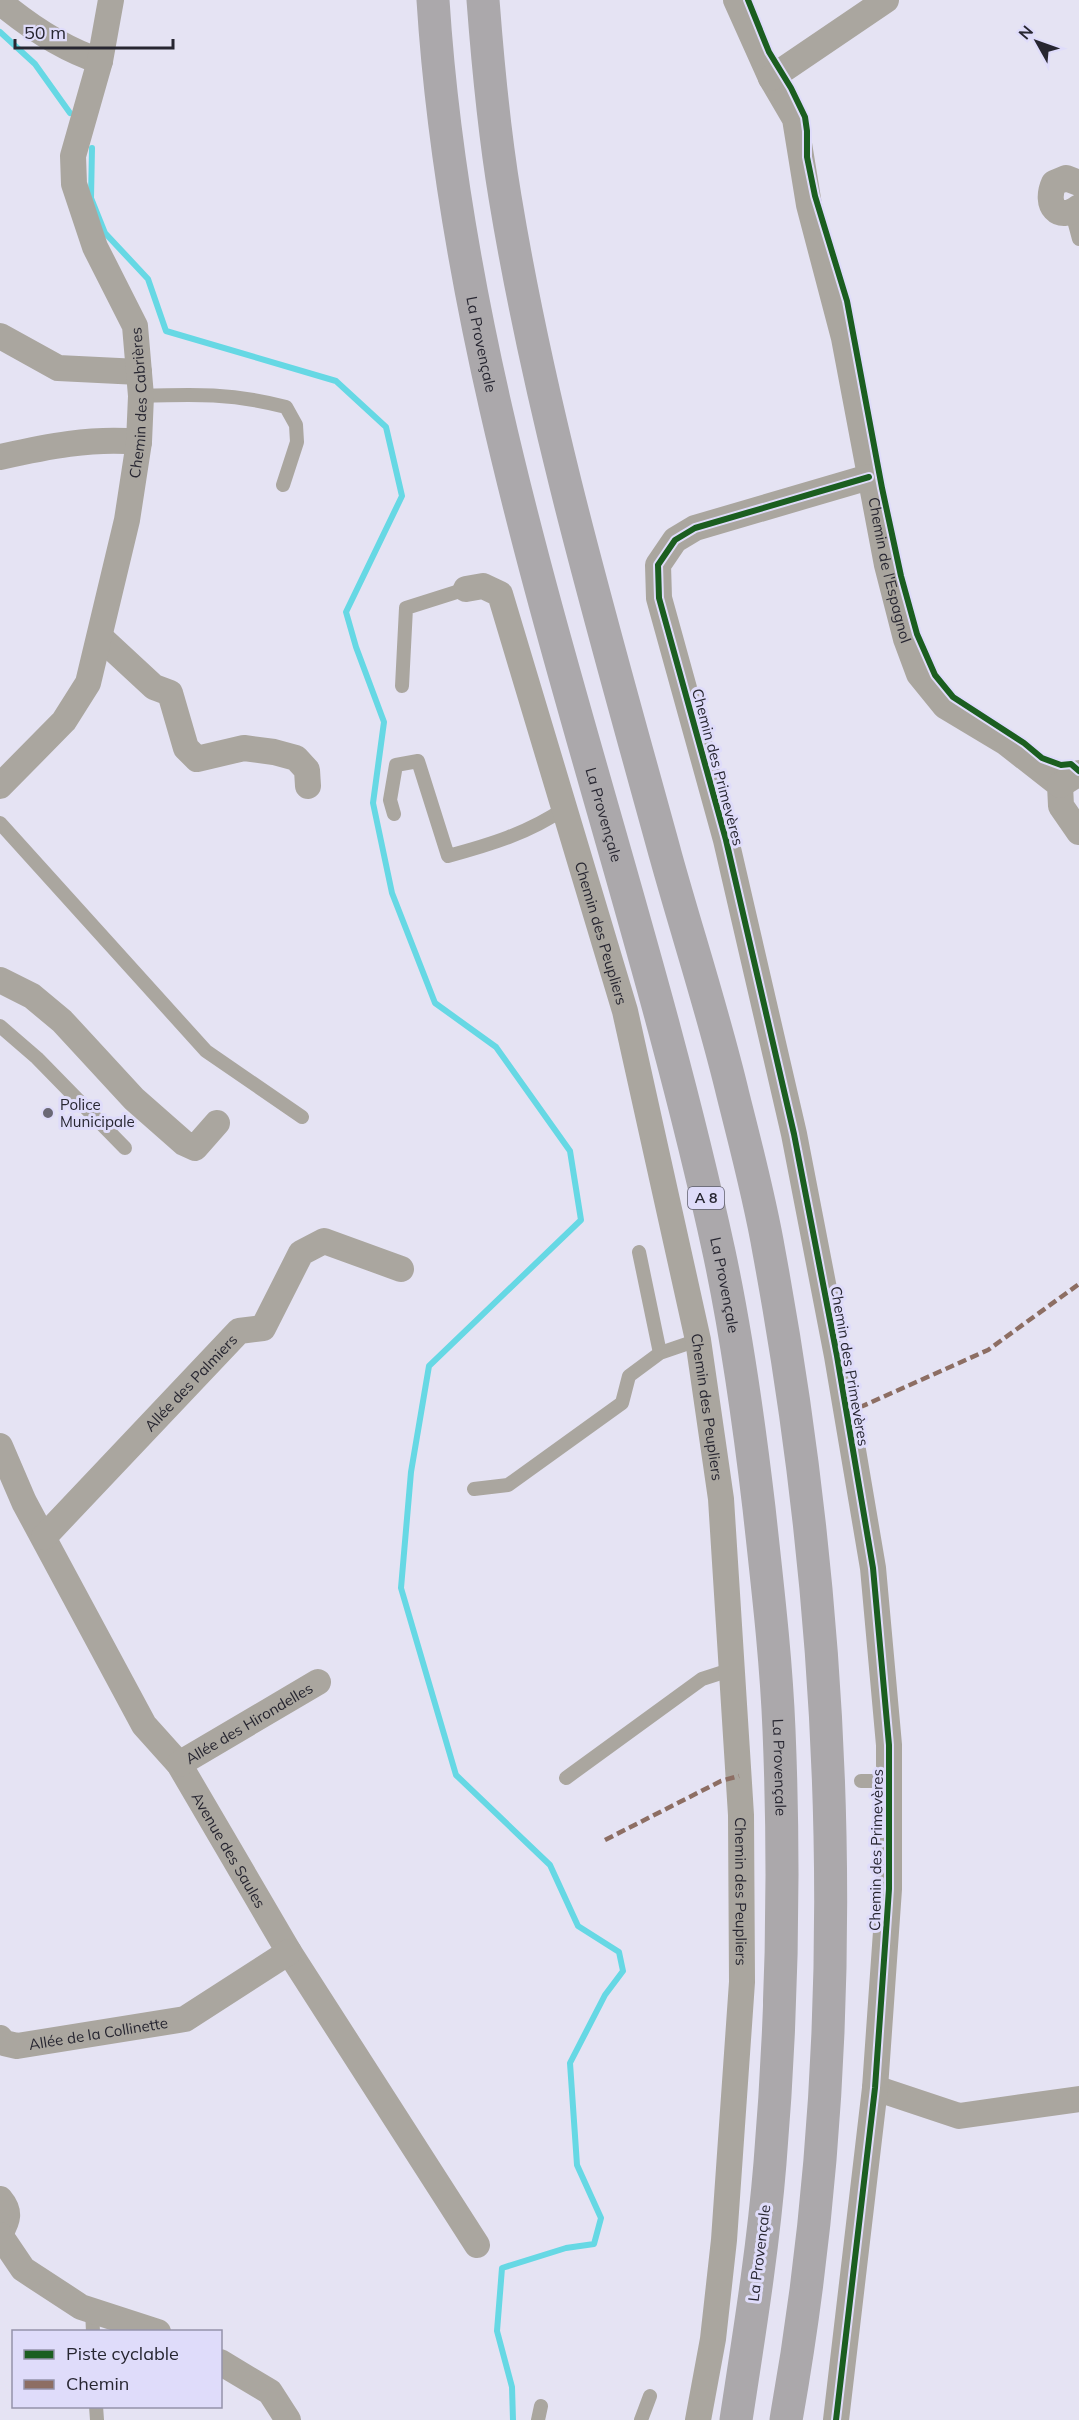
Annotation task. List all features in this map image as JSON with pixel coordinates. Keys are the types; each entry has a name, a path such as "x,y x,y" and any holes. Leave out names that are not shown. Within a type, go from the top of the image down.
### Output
{"highway":[{"name":"La Provençale","path":"434,0 444,111 457,206 476,315 500,425 538,573 682,1095 720,1256 749,1424 766,1568 779,1726 781,1936 770,2166 752,2318 736,2420"},
{"path":"483,0 492,103 504,191 548,415 582,554 732,1087 768,1246 795,1406 810,1527 825,1695 830,1820 831,1971 823,2121 811,2246 786,2420"}],"street":[{"name":"Chemin des Cabrières","path":"0,786 64,721 87,683 127,520 139,442 140,384 135,326 95,247 74,184 73,156 100,62 111,0"},
{"name":"Chemin de l'Espagnol","path":"736,0 771,78 795,119 809,206 844,338 887,566 906,639 919,674 945,706 1070,779 1061,806 1079,832"},
{"path":"771,78 886,0"},
{"path":"0,2 29,27 82,56 100,62"},
{"path":"1075,210 1061,213 1052,206 1049,195 1054,183 1066,178 1079,183"},
{"path":"0,336 58,368 140,384"},
{"path":"0,457 91,441 139,442"},
{"name":"Chemin des Primevères","path":"836,2420 875,2088 889,1889 889,1745 873,1568 822,1274 794,1134 726,840 659,598 658,565 675,540 695,528 869,477"},
{"name":"Chemin des Peupliers","path":"466,589 483,586 500,594 625,1011 698,1340 721,1499 733,1669 746,1777 742,1982 724,2240 713,2339 698,2420"},
{"path":"100,637 154,687 170,693 186,748 196,759 243,748 274,752 296,758 307,770 308,786"},
{"path":"0,980 33,996 62,1021 134,1099 184,1143 195,1148 218,1123"},
{"name":"Allée des Palmiers","path":"44,1537 240,1331 263,1328 301,1253 324,1241 401,1269"},
{"name":"Avenue des Saules","path":"0,1446 24,1502 144,1725 179,1764 289,1952 477,2245"},
{"name":"Allée des Hirondelles","path":"179,1764 318,1682"},
{"name":"Allée de la Collinette","path":"0,2038 4,2043 17,2046 184,2019 289,1952"},
{"path":"875,2088 959,2116 1079,2098"},
{"path":"0,2199 7,2208 8,2219 0,2234 23,2269 81,2307 92,2321 151,2330"},
{"path":"222,2363 270,2392 288,2420"}],"lane":[{"path":"1075,210 1079,240"},
{"path":"140,384 256,399 286,407 296,425 297,442 283,485"},
{"name":"Chemin des Peupliers","path":"402,686 406,608 466,589"},
{"path":"394,814 390,800 396,765 418,760 447,856 502,841 547,820 565,808"},
{"path":"0,823 206,1051 302,1117"},
{"path":"0,1026 37,1058 125,1148"},
{"path":"639,1252 660,1353"},
{"path":"474,1489 508,1485 622,1403 629,1376 660,1353 698,1340"},
{"path":"566,1778 702,1679 733,1669"},
{"path":"861,1781 890,1782"},
{"path":"641,2420 650,2396"}],"waterway":[{"path":"0,32 35,64 70,113"},
{"path":"92,148 91,198 105,233 148,279 166,331 336,381 386,427 402,496 346,612 356,647 384,722 373,803 392,893 435,1003 496,1047 570,1151 581,1220 429,1366 411,1472 401,1588 456,1775 550,1865 578,1926 619,1952 623,1971 605,1995 570,2063 577,2165 601,2218 594,2244 566,2248 502,2268 497,2331 512,2387 513,2420"}],"marked path":[{"path":"847,1413 988,1350 1079,1284"},
{"path":"605,1840 721,1781 739,1776"}],"cycle path":[{"path":"748,0 769,52 791,88 805,117 807,157 815,196 847,301 882,488 901,576 917,634 935,675 953,697 1024,743 1042,758 1061,765 1071,764 1079,771"},
{"path":"836,2420 875,2088 889,1889 889,1745 873,1568 837,1356 794,1134 726,840 659,598 658,565 675,540 695,528 869,477"}],"place":[{"name":"Police Municipale","path":"48,1113"}]}
